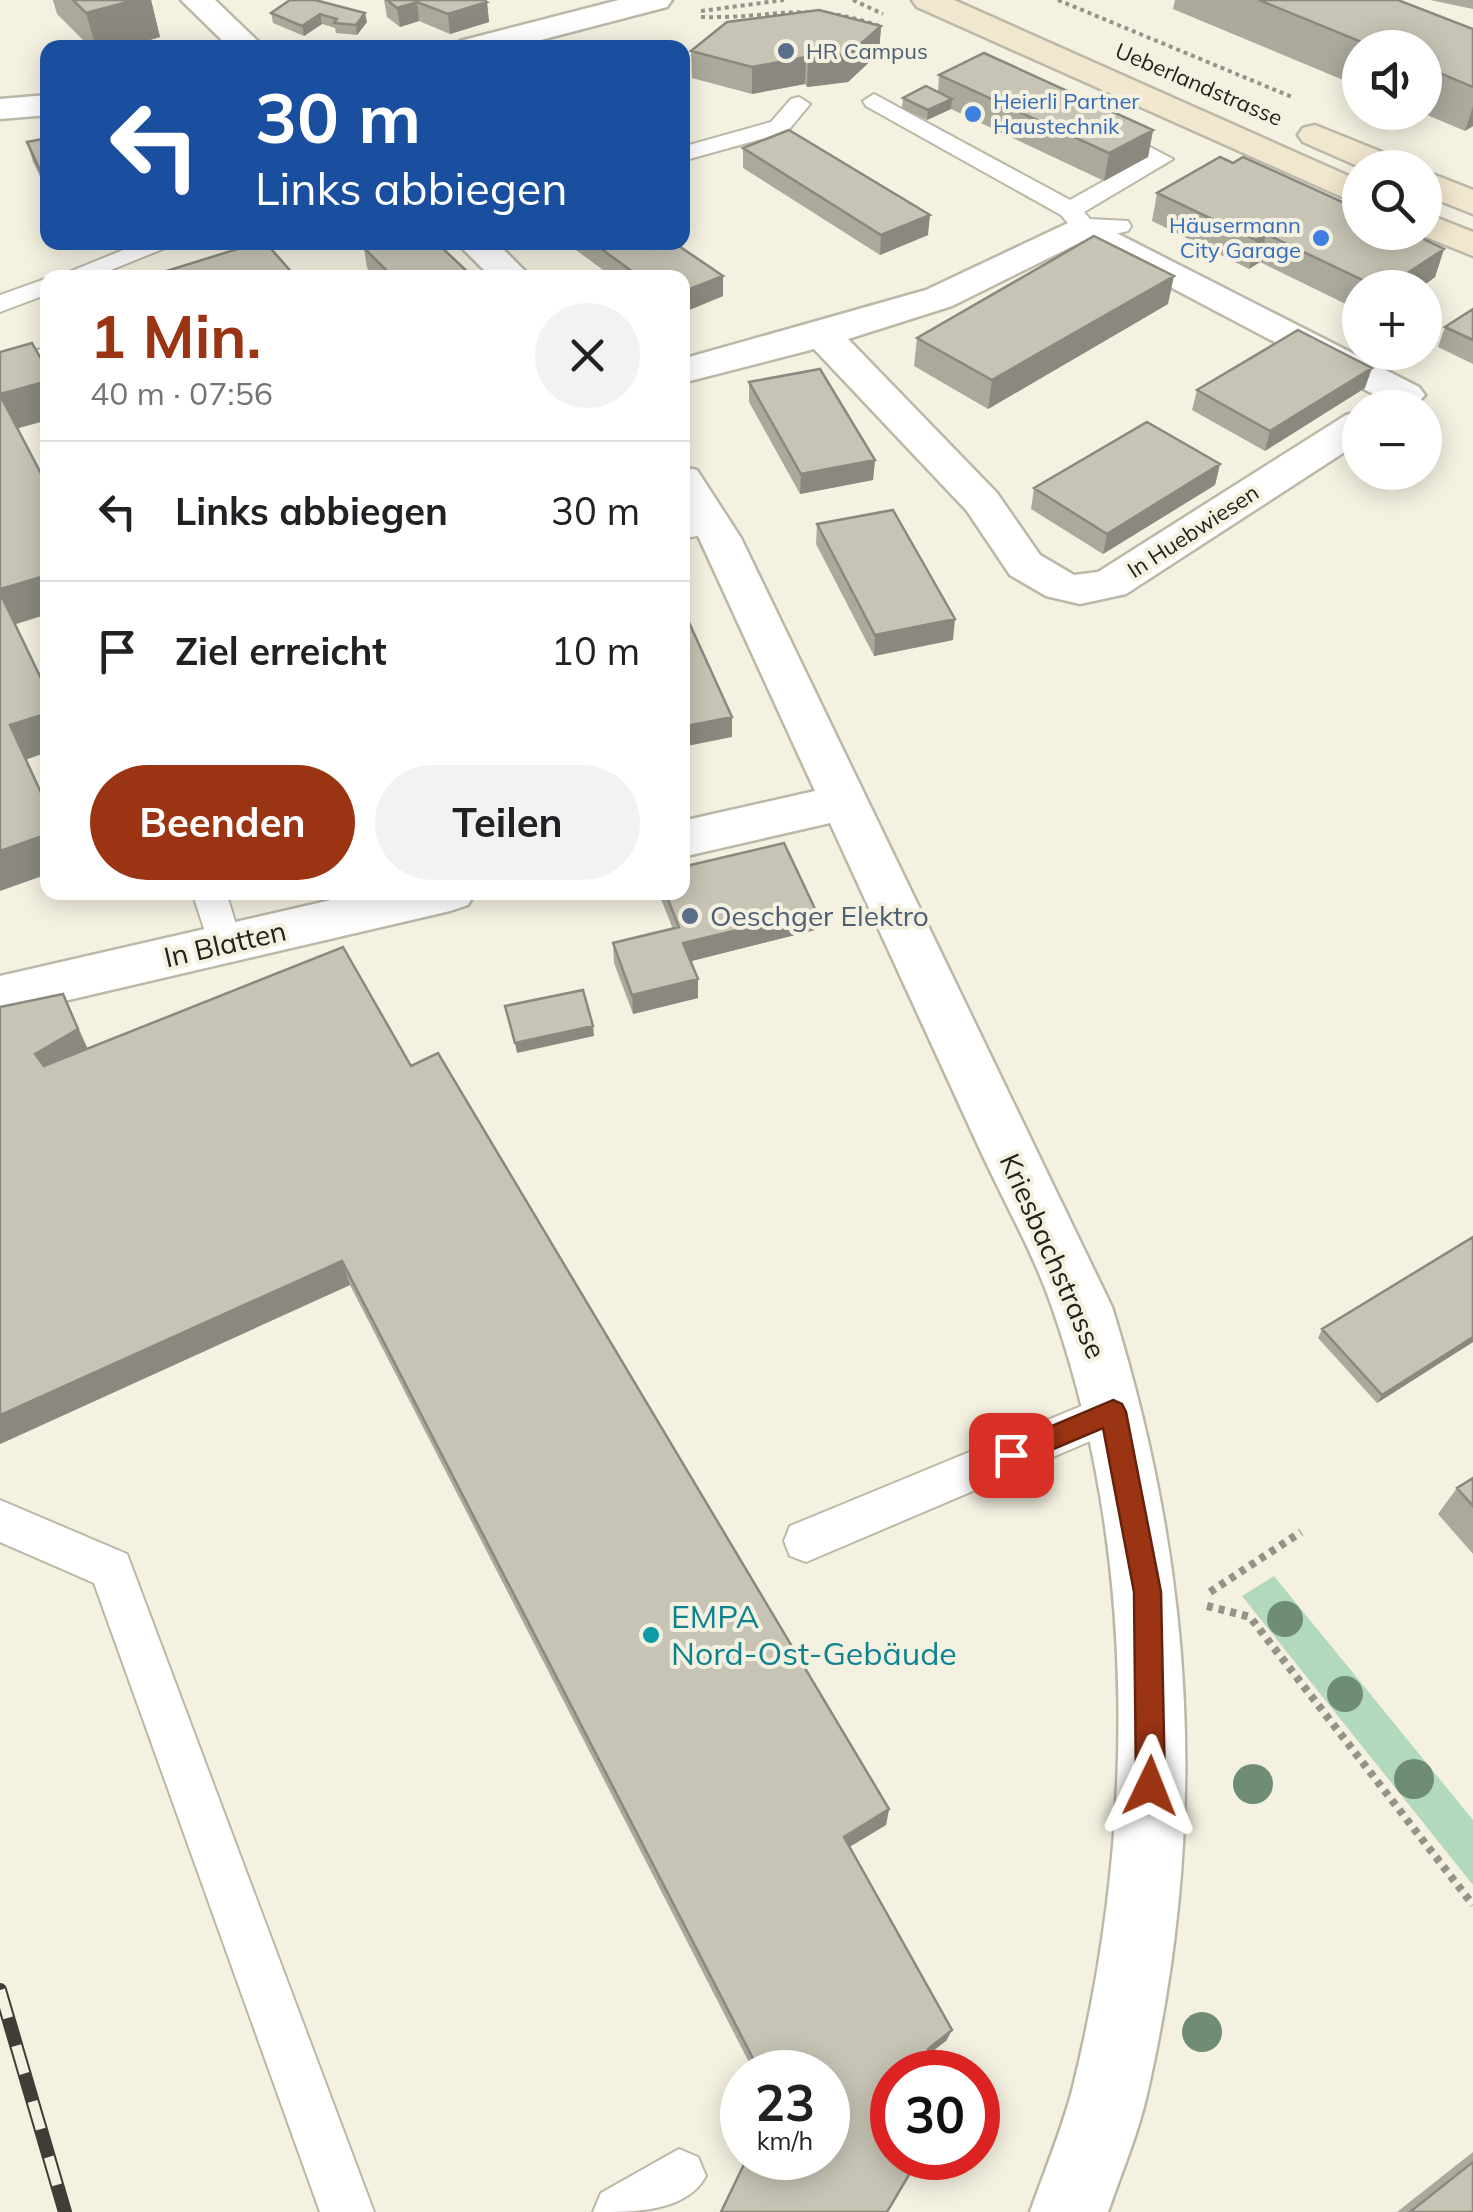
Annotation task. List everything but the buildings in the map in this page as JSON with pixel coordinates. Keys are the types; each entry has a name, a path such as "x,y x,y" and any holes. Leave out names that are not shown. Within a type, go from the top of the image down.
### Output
{"main road":[{"name":"Ueberlandstrasse","path":"928,0 1342,186"},
{"name":"Ueberlandstrasse","path":"1294,112 1360,150"},
{"path":"1442,189 1473,203"},
{"path":"1442,231 1473,245"}],"street":[{"path":"197,0 241,40"},
{"path":"503,40 656,0"},
{"path":"0,109 40,106"},
{"path":"690,369 822,336 940,298 1091,221 1396,390"},
{"path":"483,250 505,270"},
{"name":"In Huebwiesen","path":"822,336 982,502 1025,565 1040,577 1080,590 1111,584 1342,436"},
{"name":"Kriesbachstrasse","path":"692,511 842,803 1082,1306 1113,1412 1147,1592 1153,1752 1136,1954 1109,2093 1069,2212"},
{"path":"690,837 842,803"},
{"name":"In Blatten","path":"0,996 415,900"}],"lane":[{"path":"874,100 1091,221 1161,159 1078,120"},
{"path":"690,152 779,126 798,104"},
{"path":"89,270 145,250"},
{"path":"0,304 40,288"},
{"path":"0,368 40,357"},
{"path":"211,900 224,944"},
{"path":"806,1541 1113,1412"},
{"path":"0,1521 111,1569 346,2212"},
{"path":"620,2212 679,2176"}],"path":[{"path":"784,0 692,14 722,19 820,7 844,10 893,32"},
{"path":"1058,0 1085,9 1294,112"},
{"path":"1080,0 1085,9"},
{"path":"1300,1532 1193,1602 1250,1617 1473,1905"}],"green space":[{"path":"1274,1576 1473,1820 1473,1885 1242,1596"}],"railway":[{"path":"0,1990 65,2212"}],"place":[{"name":"HR Campus","path":"786,51"},
{"name":"Heierli Partner Haustechnik","path":"973,114"},
{"name":"Häusermann City Garage","path":"1321,238"},
{"name":"Oeschger Elektro","path":"690,916"},
{"name":"EMPA Nord-Ost-Gebäude","path":"651,1635"}],"route":[{"path":"1011,1455 1113,1412 1147,1592 1153,1752 1150,1786"}]}
